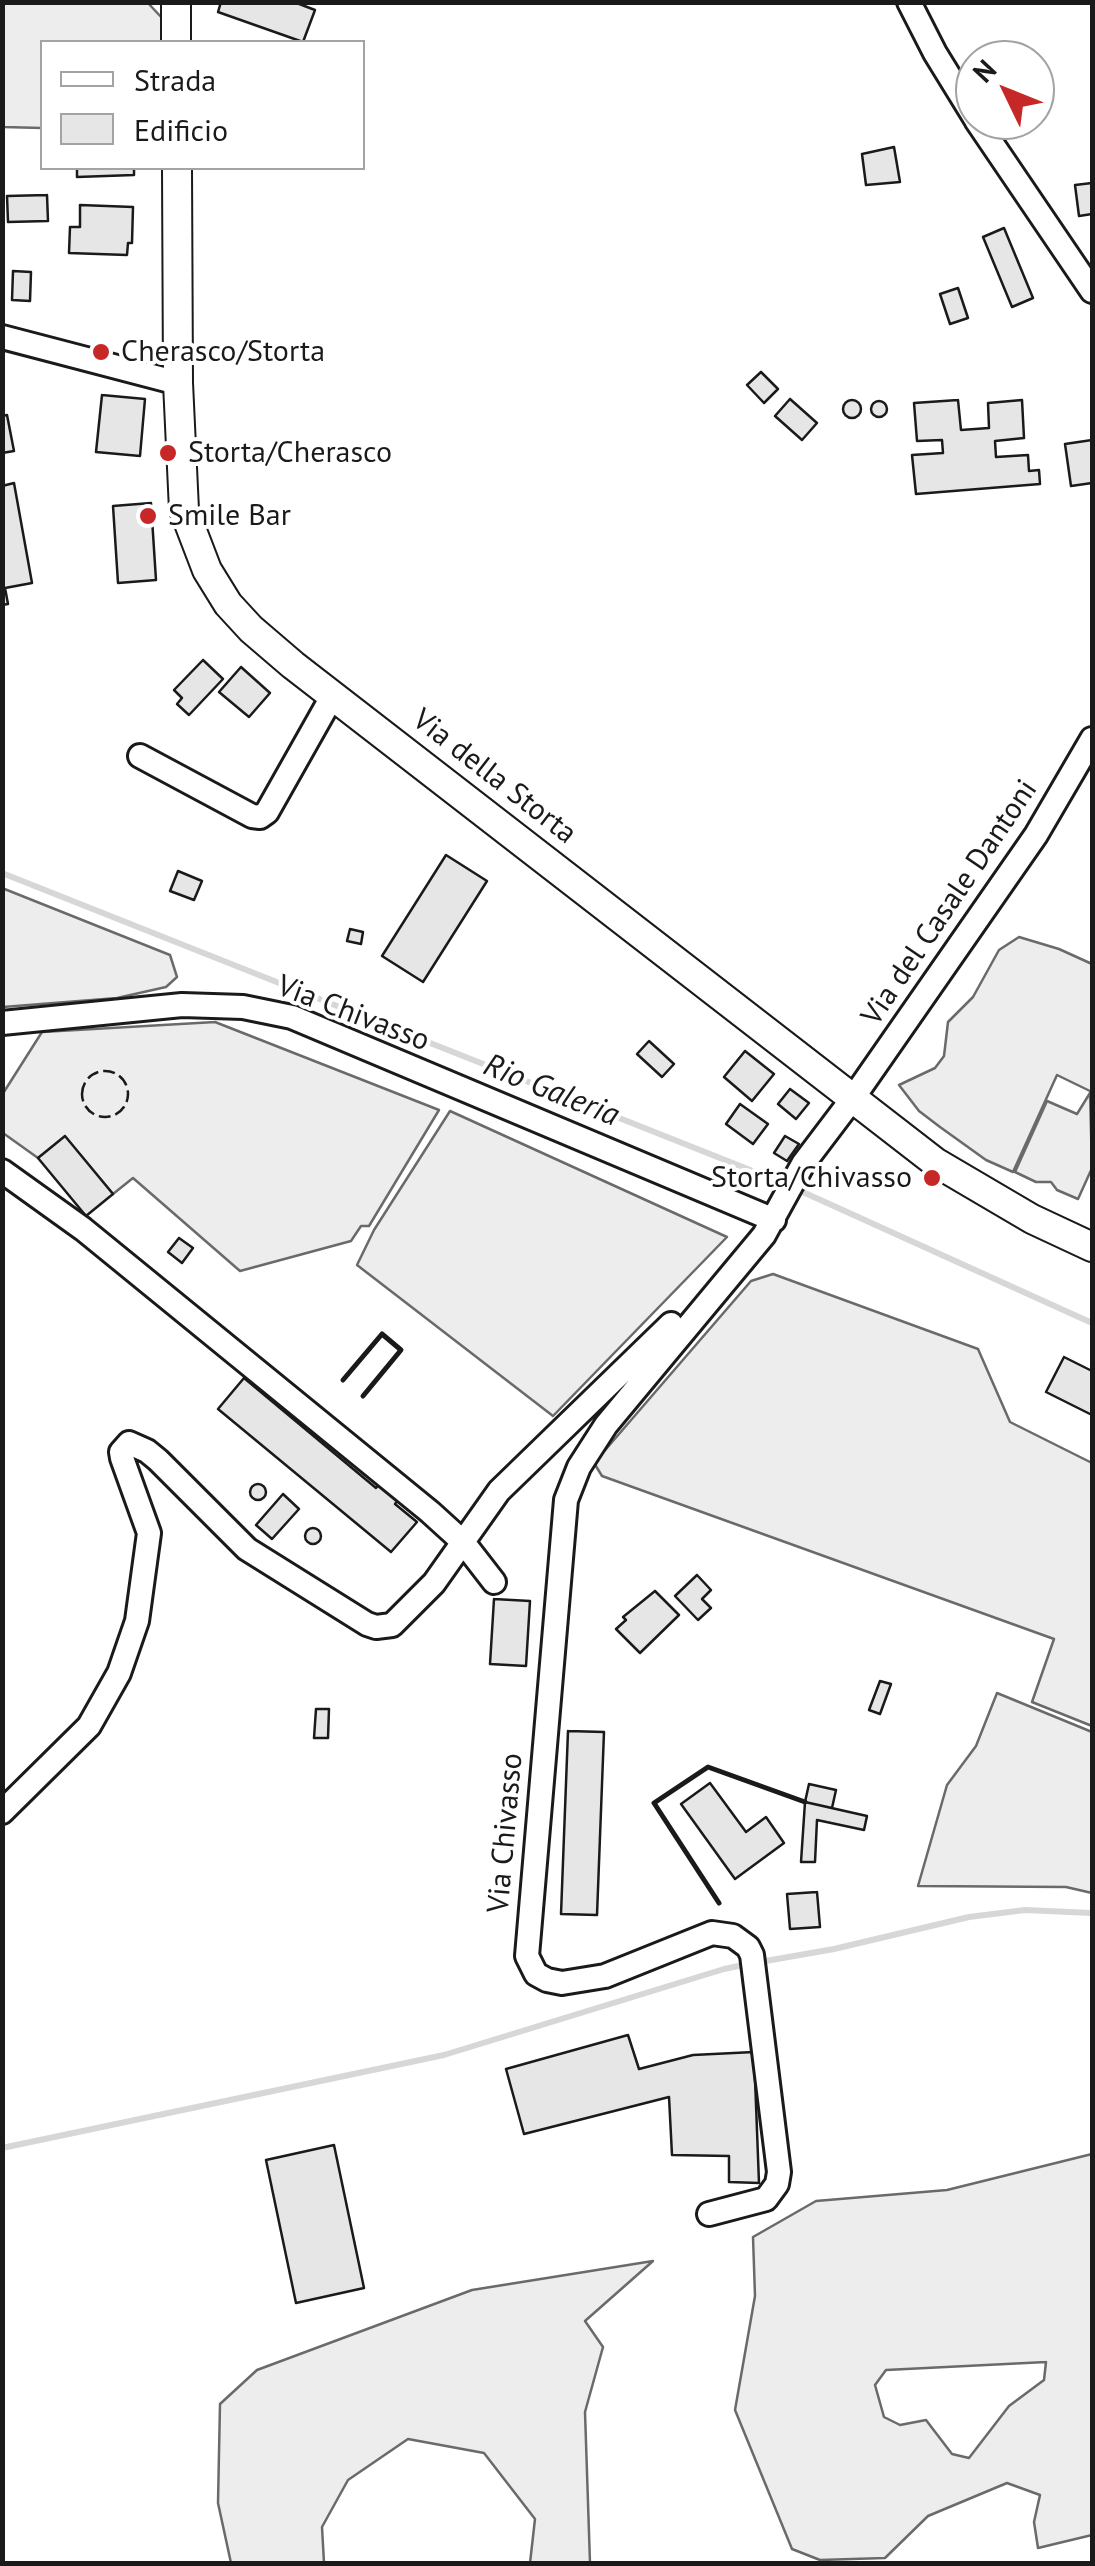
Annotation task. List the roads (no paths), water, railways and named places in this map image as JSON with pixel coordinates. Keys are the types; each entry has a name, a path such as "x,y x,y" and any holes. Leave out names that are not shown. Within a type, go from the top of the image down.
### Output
{"main road":[{"path":"176,2 176,40"},
{"name":"Via della Storta","path":"177,170 178,383 184,510 207,570 228,604 251,629 333,694 934,1162 1032,1220 1092,1247"}],"street":[{"path":"909,2 955,86"},
{"path":"990,140 1092,291"},
{"path":"2,336 178,383"},
{"path":"140,756 260,817 267,812 333,694"},
{"name":"Via del Casale Dantoni","path":"853,1098 1036,835 1092,740"},
{"name":"Via Chivasso","path":"2,1023 182,1005 242,1007 280,1014 774,1220"},
{"name":"Via Chivasso","path":"708,2214 766,2198 777,2184 779,2172 751,1952 733,1936 712,1932 605,1976 562,1982 536,1974 527,1956 566,1500 579,1467 600,1433 774,1220 803,1164 853,1098"},
{"path":"2,1171 83,1229 463,1542 494,1582"},
{"path":"2,1812 89,1726 119,1673 137,1621 150,1533 122,1458 121,1452 128,1443 158,1460 248,1549 367,1624 384,1626 400,1620 434,1583 499,1491 662,1335 755,1228 774,1220"}],"waterway":[{"name":"Rio Galeria","path":"2,873 783,1183 1092,1323"},
{"path":"760,1962 969,1917 1025,1910 1092,1913"},
{"path":"2,2148 444,2055 748,1964"}],"place":[{"name":"Cherasco/Storta","path":"101,352"},
{"name":"Storta/Cherasco","path":"168,453"},
{"name":"Smile Bar","path":"148,516"},
{"name":"Storta/Chivasso","path":"932,1178"}]}
